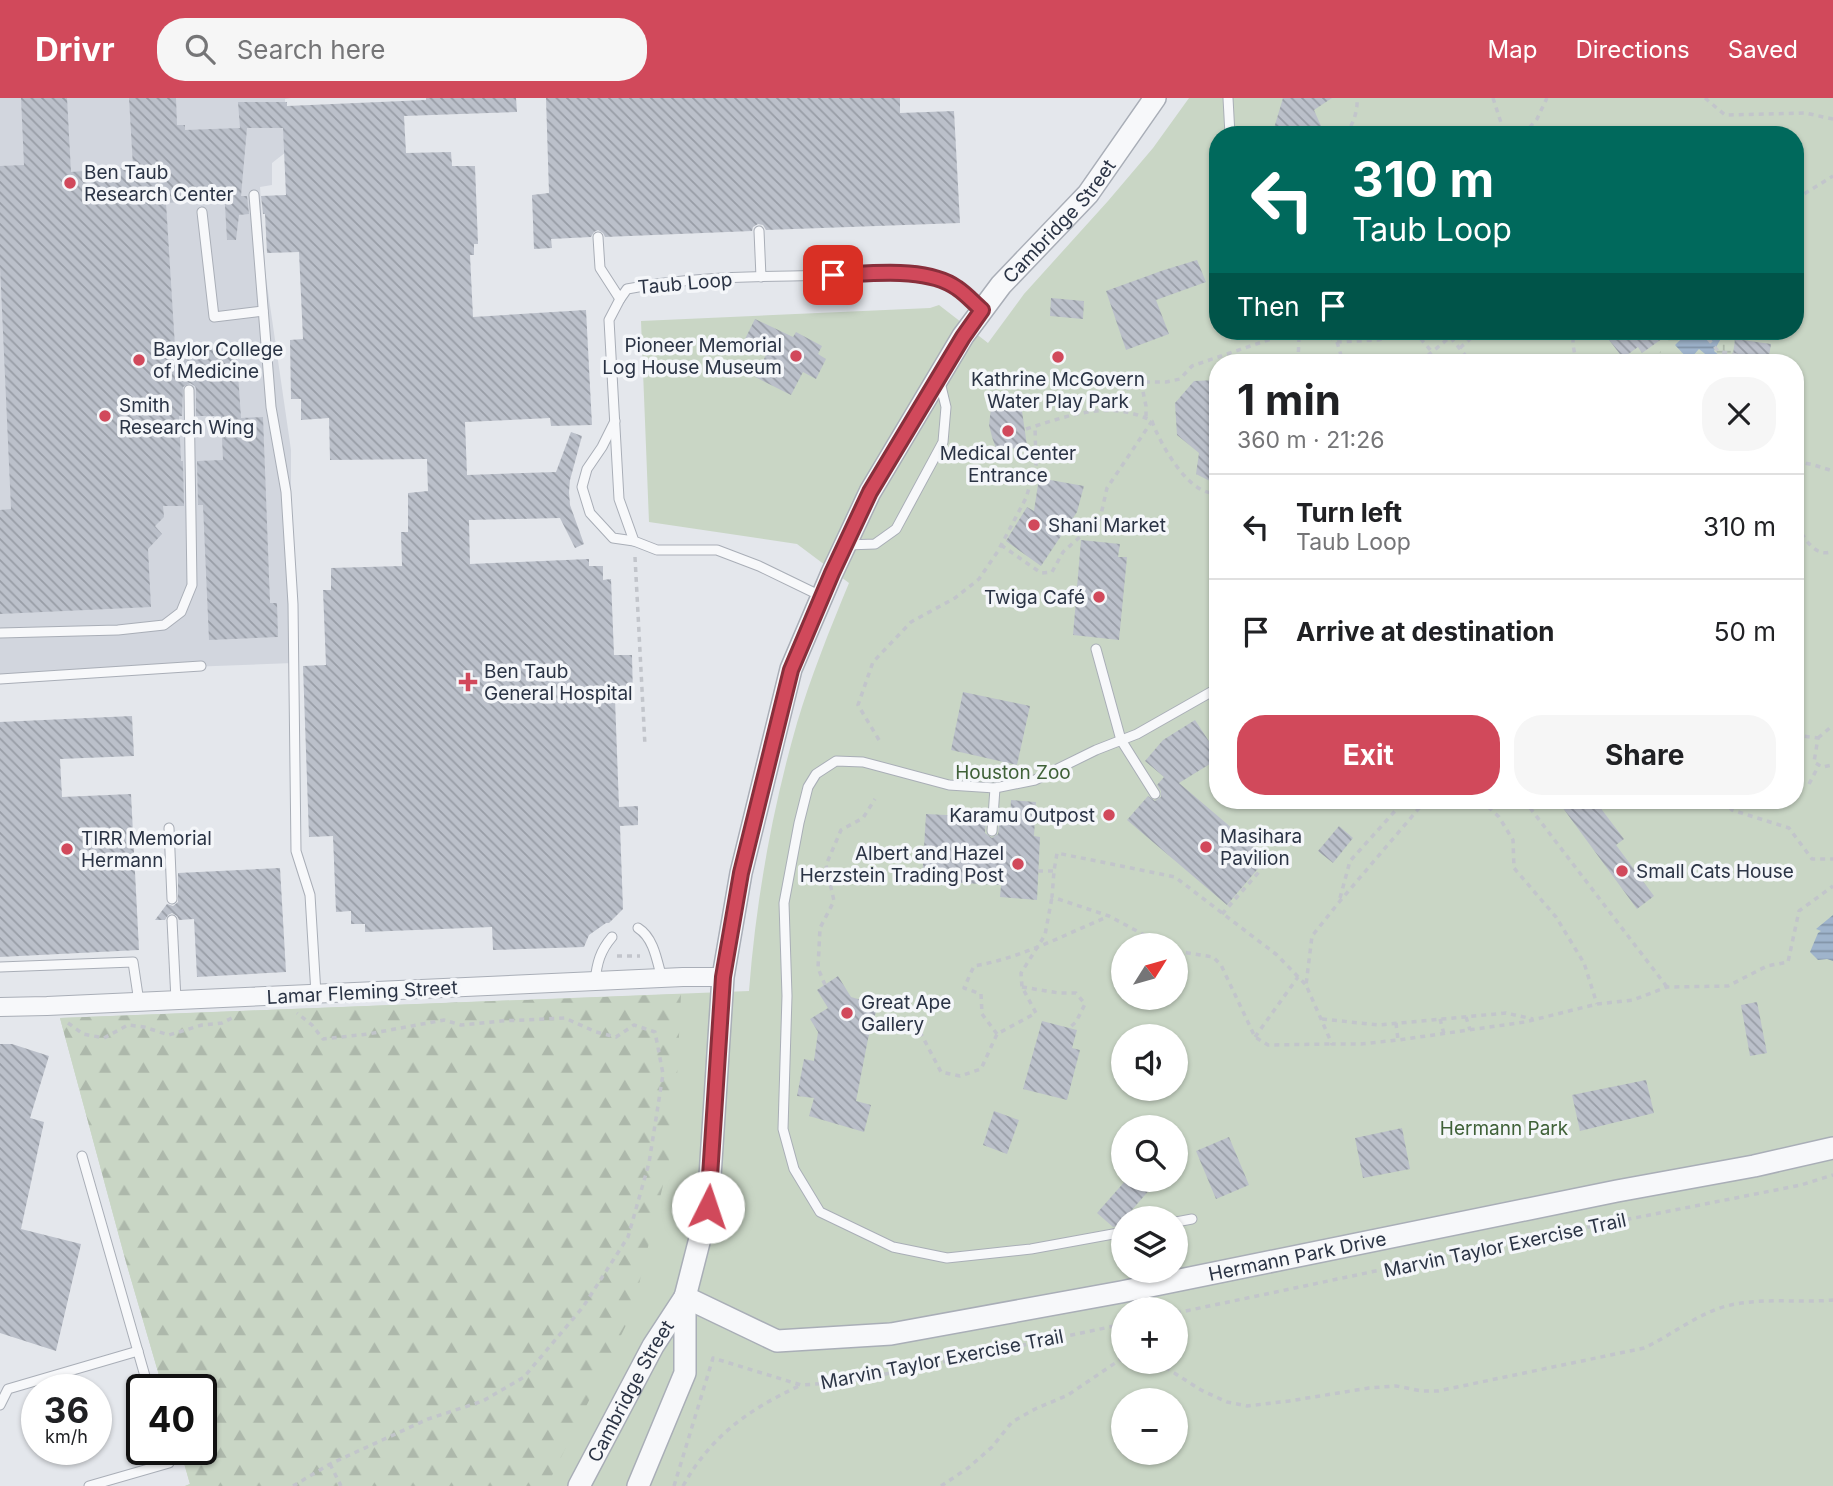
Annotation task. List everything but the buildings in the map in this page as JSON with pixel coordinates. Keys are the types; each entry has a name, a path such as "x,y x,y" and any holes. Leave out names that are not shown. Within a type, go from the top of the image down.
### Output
{"street":[{"name":"Cambridge Street","path":"638,1486 685,1373 685,1297 708,1207 723,977 741,873 791,670 870,492 963,337 1001,285 1088,194 1155,98"},
{"name":"Lamar Fleming Street","path":"0,1007 723,977"},
{"name":"Hermann Park Drive","path":"685,1297 778,1341 891,1334 1121,1292 1617,1191 1754,1166 1833,1147"},
{"name":"Cambridge Street","path":"579,1486 653,1346 685,1297"}],"lane":[{"path":"1228,98 1230,126"},
{"path":"254,195 271,407 286,492 293,604 296,851 310,895 316,994"},
{"path":"202,212 214,317 263,311"},
{"path":"759,231 761,277"},
{"path":"598,237 600,268 620,299"},
{"name":"Taub Loop","path":"634,541 619,499 609,320 627,289 655,283 906,273 948,283 982,310"},
{"path":"845,545 875,544 896,529 943,442 946,407 939,377"},
{"path":"0,633 118,630 164,625 181,612 192,585 189,390"},
{"path":"616,420 587,469 582,487 590,513 613,538 634,541 657,550 717,551 759,566 822,597"},
{"path":"1096,649 1121,740 1155,794"},
{"path":"0,679 201,666"},
{"path":"1111,1234 1031,1249 947,1258 892,1247 820,1212 794,1169 783,1129 787,996 784,903 808,787 816,774 836,761 863,762 949,785 995,788 1035,780 1096,750 1137,734 1209,693"},
{"path":"992,831 995,788"},
{"path":"169,828 172,899"},
{"path":"172,920 176,1000"},
{"path":"638,928 644,932 655,952 662,979"},
{"path":"595,981 597,961 603,947 612,937"},
{"path":"0,967 132,962 139,1002"},
{"path":"82,1156 144,1374"},
{"path":"1188,1220 1192,1219"},
{"path":"0,1405 8,1389 138,1351"},
{"path":"89,1486 162,1465"}],"path":[{"path":"1351,126 1357,98"},
{"path":"1493,98 1502,126"},
{"path":"1531,126 1547,98"},
{"path":"1705,98 1725,115 1805,113 1833,119"},
{"path":"1804,195 1833,176"},
{"path":"1227,354 1268,340"},
{"path":"1335,340 1378,340"},
{"path":"1421,340 1432,352"},
{"path":"1430,354 1446,340"},
{"path":"1452,340 1464,354"},
{"path":"1459,349 1469,340"},
{"path":"1709,340 1718,351 1732,354"},
{"path":"1338,342 1341,354"},
{"path":"1102,410 1127,389 1141,382 1180,379 1192,366 1209,360"},
{"path":"1141,382 1146,418"},
{"path":"1026,429 1071,415 1102,410 1121,410 1146,418 1152,421 1158,439 1189,480 1202,491 1209,492"},
{"path":"1001,545 1041,573 1052,572 1063,552 1100,519 1107,488 1152,421"},
{"path":"879,740 858,705 873,662 911,622 955,598 979,579 1026,498 1037,465 1035,426"},
{"path":"1804,463 1833,471"},
{"path":"1804,536 1816,551 1833,551"},
{"path":"634,541 645,746"},
{"path":"1832,726 1818,738 1814,762 1822,767 1833,765"},
{"path":"1804,737 1818,738"},
{"path":"1809,784 1819,765"},
{"path":"825,985 818,968 820,928 834,901 826,865 841,830 863,818 875,799"},
{"path":"1340,901 1350,861 1397,809"},
{"path":"1306,985 1312,936 1418,809"},
{"path":"1491,809 1499,817 1513,840 1514,868 1556,917 1584,963 1597,1004"},
{"path":"1531,809 1667,987"},
{"path":"1731,809 1789,828 1812,859 1833,859"},
{"path":"874,1019 917,1026 941,1072 960,1076 981,1069 997,1034 1035,1013 1022,987 1021,973 1045,934 1057,853 1175,877 1277,955 1306,985 1332,1044"},
{"path":"1222,914 1266,864"},
{"path":"1038,871 1054,871"},
{"path":"1188,953 1213,957 1222,965 1255,1037 1268,1045 1361,1044 1535,1019 1597,1004 1633,1000 1667,987 1728,986 1767,966 1788,962 1799,911 1833,887"},
{"path":"1052,897 1109,916 1141,933"},
{"path":"997,1034 982,1014 981,994 964,988 974,966 995,963 1036,948 1109,916"},
{"path":"617,956 643,956"},
{"path":"1255,1037 1298,977"},
{"path":"1022,987 1076,993 1085,1004 1076,1022 1069,1027"},
{"path":"47,1006 83,1034 104,1038 128,1025 169,1035 202,1025 222,1023 238,1015"},
{"path":"293,1486 330,1464 428,1419 483,1401 524,1377 583,1307 628,1237 649,1163 663,1074 655,1032 634,1025 616,1037 596,1032 565,1018 461,1025 444,1020 323,1039 312,1025 296,1012"},
{"path":"1321,1019 1379,1025 1506,1013 1535,1019"},
{"path":"1465,1017 1470,1030"},
{"path":"1440,1019 1444,1034"},
{"path":"1396,1023 1398,1040"},
{"name":"Marvin Taylor Exercise Trail","path":"1188,1310 1801,1185 1833,1175"},
{"path":"1176,1374 1227,1402 1247,1406 1382,1387 1438,1391 1644,1348 1706,1314 1735,1304 1833,1300"},
{"name":"Marvin Taylor Exercise Trail","path":"683,1486 709,1447 740,1420 800,1385 847,1381 1111,1327"},
{"name":"Marvin Taylor Exercise Trail","path":"674,1486 713,1358 800,1385"},
{"path":"941,1486 968,1468 992,1447 1012,1422 1069,1395 1111,1366"},
{"path":"330,1464 341,1486"}],"shaded area":[{"name":"Baylor College of Medicine","path":"0,98 291,98 285,99 286,152 272,163 272,185 260,187 265,271 291,450 293,663 0,674"}],"green space":[{"name":"Hermann Park","path":"1189,98 1833,98 1833,1486 185,1486 190,1484 185,1465 217,1465 217,1374 159,1374 60,1018 749,991 761,889 780,789 808,688 849,583 797,544 649,522 641,321 930,308 939,305 988,343 1024,294 1153,148"},
{"path":"1669,340 1767,340 1773,354 1659,354"},
{"path":"681,994 674,1140 632,1313 547,1486 185,1486 190,1484 185,1465 217,1465 217,1374 159,1374 60,1018"}],"water":[{"path":"1680,340 1720,340 1714,351 1718,354 1705,354 1699,349 1694,354 1683,354 1675,345"},
{"path":"1833,915 1833,961 1818,960 1810,952 1821,931 1816,929"}],"place":[{"name":"Ben Taub Research Center","path":"70,183"},
{"name":"Pioneer Memorial Log House Museum","path":"796,356"},
{"name":"Kathrine McGovern Water Play Park","path":"1058,357"},
{"name":"Baylor College of Medicine","path":"139,360"},
{"name":"Smith Research Wing","path":"105,416"},
{"name":"Medical Center Entrance","path":"1008,431"},
{"name":"Shani Market","path":"1034,525"},
{"name":"Twiga Café","path":"1099,597"},
{"name":"Ben Taub General Hospital","path":"468,682"},
{"name":"Karamu Outpost","path":"1109,815"},
{"name":"Masihara Pavilion","path":"1206,847"},
{"name":"TIRR Memorial Hermann","path":"67,849"},
{"name":"Albert and Hazel Herzstein Trading Post","path":"1018,864"},
{"name":"Small Cats House","path":"1622,871"},
{"name":"Great Ape Gallery","path":"847,1013"}],"route":[{"path":"708,1207 723,977 741,873 791,670 870,492 911,421 982,310 957,288 939,279 906,273 833,275"}],"park label":[{"name":"Houston Zoo","path":"1013,772"}]}
